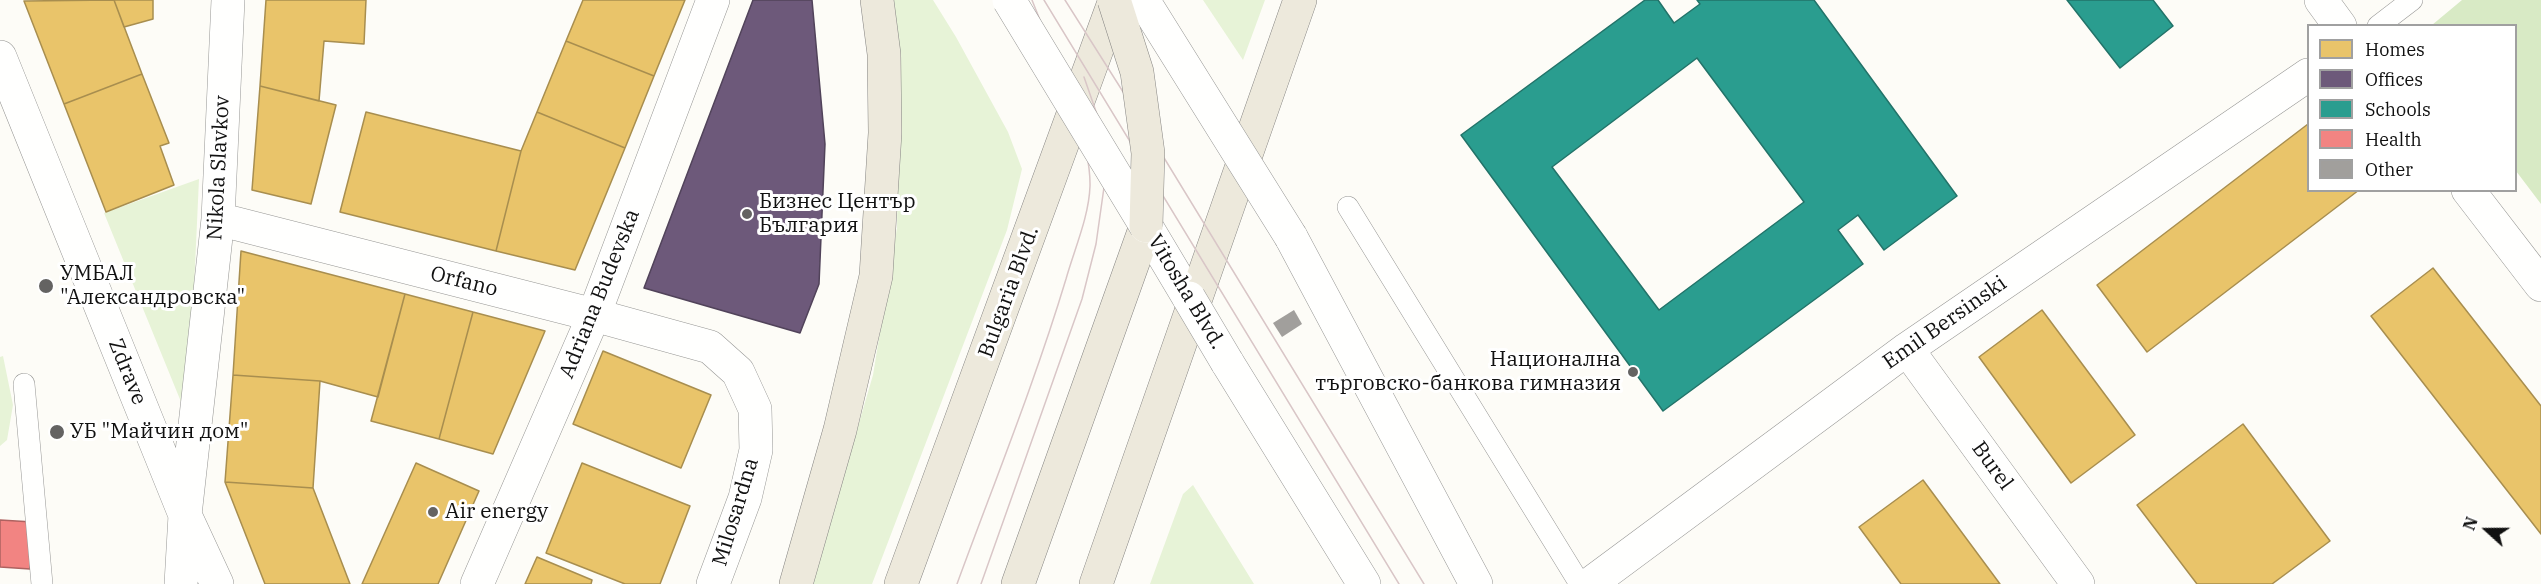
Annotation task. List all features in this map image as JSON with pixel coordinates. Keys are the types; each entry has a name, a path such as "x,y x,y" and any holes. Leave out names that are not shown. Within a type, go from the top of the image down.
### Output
{"main road":[{"path":"796,584 840,430 876,276 885,133 884,54 877,0"},
{"path":"1018,584 1146,226 1148,153 1137,72 1115,0"},
{"name":"Bulgaria Blvd.","path":"901,584 1115,0"},
{"path":"1096,584 1300,0"}],"street":[{"name":"Nikola Slavkov","path":"181,584 185,515 218,219 228,0"},
{"name":"Adriana Budevska","path":"477,584 594,315 713,0"},
{"name":"Vitosha Blvd.","path":"1009,0 1364,584"},
{"path":"1143,0 1291,237 1476,584"},
{"path":"2321,0 2339,24"},
{"name":"Zdrave","path":"0,57 185,515 217,584"},
{"name":"Emil Bersinski","path":"1590,584 1907,349 2307,76"},
{"path":"2470,192 2541,285"},
{"name":"Orfano","path":"218,219 710,347"},
{"name":"Milosardna","path":"710,347 738,372 754,409 756,450 745,498 713,584"},
{"name":"Burel","path":"1907,349 2078,584"}],"lane":[{"path":"2381,24 2412,0"},
{"path":"1348,207 1580,584"},
{"path":"24,384 42,584"}],"green space":[{"path":"894,0 933,0 1008,132 1022,169 1007,230 872,584 812,584 873,375 897,228 899,98"},
{"path":"1203,0 1265,0 1243,60"},
{"path":"2462,0 2541,0 2541,204 2517,172 2517,24 2433,24"},
{"path":"199,179 188,419 104,213"},
{"path":"3,356 13,405 7,440 0,446 0,357"},
{"path":"1193,485 1254,584 1150,584 1183,494"}],"building: Homes":[{"path":"114,0 142,74 64,104 24,1"},
{"path":"114,0 153,0 153,19 124,27"},
{"path":"266,0 366,0 364,44 324,41 319,101 260,86"},
{"path":"583,0 685,0 654,76 566,41"},
{"path":"566,41 654,76 625,148 537,112"},
{"path":"142,74 169,143 160,146 174,185 106,212 64,104"},
{"path":"260,86 336,105 311,204 252,190"},
{"path":"366,112 521,151 496,251 340,212"},
{"path":"537,112 625,148 575,270 496,251 521,151"},
{"path":"2307,125 2307,192 2356,192 2147,352 2097,285"},
{"path":"241,251 405,294 378,397 320,381 233,375"},
{"path":"2433,268 2541,406 2541,534 2371,316"},
{"path":"405,294 473,312 439,439 371,421"},
{"path":"2042,310 2135,435 2071,483 1979,357"},
{"path":"473,312 545,331 493,454 439,439"},
{"path":"603,351 711,395 681,468 573,424"},
{"path":"233,375 320,381 313,488 225,482"},
{"path":"2243,424 2330,541 2272,584 2197,584 2137,505"},
{"path":"416,463 479,491 438,584 362,584"},
{"path":"582,463 690,506 660,584 625,584 546,553"},
{"path":"1923,480 2000,584 1901,584 1859,527"},
{"path":"225,482 313,488 350,584 265,584"},
{"path":"537,557 592,580 591,584 525,584"}],"building: Offices":[{"name":"Бизнес Център България","path":"753,0 812,0 825,144 819,284 800,333 644,288"}],"building: Schools":[{"path":"1645,0 1658,0 1674,23 1700,4 1697,0 1814,0 1957,196 1884,250 1858,215 1838,230 1863,264 1663,411 1461,135","holes":["1697,58 1804,202 1659,310 1552,167"]},
{"path":"2067,0 2153,0 2173,26 2120,68"}],"building: Health":[{"path":"0,520 33,522 30,569 0,567"}],"building: Other":[{"path":"1294,310 1302,324 1282,337 1273,323"}],"tram line":[{"path":"957,584 1054,318 1081,233 1089,198 1089,165 1077,117 1032,0"},
{"path":"1044,0 1399,584"},
{"path":"1065,0 1144,125 1424,584"},
{"path":"981,584 1082,299 1096,244 1107,166 1100,123 1084,77"}],"place":[{"name":"Бизнес Център България","path":"747,214"},
{"name":"УМБАЛ \"Александровска\"","path":"46,286"},
{"name":"Национална търговско-банкова гимназия","path":"1633,372"},
{"name":"УБ \"Майчин дом\"","path":"57,432"},
{"name":"Air energy","path":"433,512"}]}
